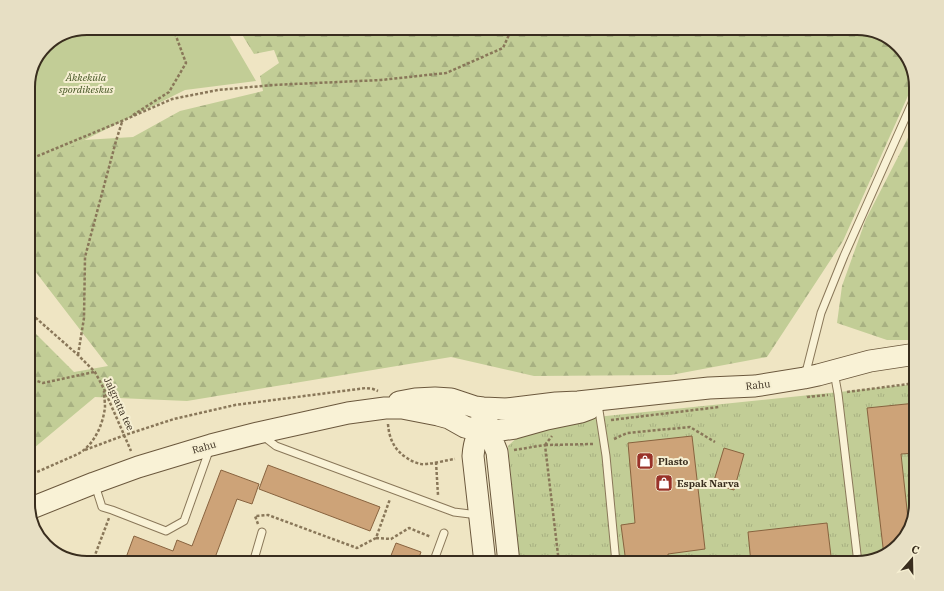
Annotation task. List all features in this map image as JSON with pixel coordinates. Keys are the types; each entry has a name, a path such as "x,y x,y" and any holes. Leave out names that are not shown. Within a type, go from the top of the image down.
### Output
{"main road":[{"name":"Rahu","path":"386,408 398,402 415,399 436,398 451,399 463,404 483,408 506,409 709,388 755,386 804,378 870,361 909,355"},
{"name":"Rahu","path":"35,507 138,467 211,445 258,432 348,413 386,408 402,408 449,418 465,427 484,429 515,428 547,419 582,412 590,409 597,400"},
{"path":"463,404 468,407 484,429 493,442 497,452 508,556"},
{"path":"484,556 473,456 474,446 476,437 484,429 488,419 495,413 506,409"},
{"path":"426,413 439,420 458,435 466,444 473,456"},
{"path":"497,452 503,439 515,428"}],"lane":[{"path":"804,378 821,313 844,256 909,110"},
{"path":"834,371 857,556"},
{"path":"597,400 606,456 615,556"},
{"path":"258,432 276,446 454,512 480,515"},
{"path":"94,483 102,507 166,531 184,521 211,445"},
{"path":"255,556 262,532"},
{"path":"436,556 444,533"}],"path":[{"path":"78,355 84,318 85,257 122,121 169,92 186,63 176,35"},
{"path":"35,157 172,99 218,90 273,85 381,80 446,73 503,48 509,35"},
{"name":"Jalgratta tee","path":"35,317 78,355 94,372 104,389 138,467"},
{"path":"35,380 43,383 94,372"},
{"path":"35,473 85,450 174,419 235,405 366,388 373,388 382,396 386,408 389,434 394,447 400,454 412,461 422,464 473,456"},
{"path":"85,450 98,432 103,416 105,407 104,389"},
{"path":"497,452 545,446 604,444 626,433 690,427 714,442"},
{"path":"545,446 558,556"},
{"path":"436,462 439,506"},
{"path":"376,538 394,490"},
{"path":"95,556 112,510"},
{"path":"262,532 255,516 268,515 357,548 376,538 390,539 409,528 441,541"}],"green space":[{"name":"Äkkeküla spordikeskus","path":"80,35 229,35 256,81 185,90 35,165 35,84 37,74 40,64 46,55 61,42"},
{"path":"242,35 864,35 883,42 894,50 904,64 908,77 909,93 843,241 767,357 671,375 534,376 451,357 187,401 95,397 35,447 35,333 74,372 108,366 35,271 35,163 84,140 133,137 180,111 263,91 260,76 279,63 274,50 254,54"},
{"path":"909,136 909,340 887,340 837,323 842,286 866,219"},
{"path":"909,385 909,511 902,530 896,539 892,539 892,543 877,552 864,556 518,556 508,446 525,430 567,420"}],"building":[{"path":"909,404 909,453 901,454 908,515 905,524 898,536 896,539 892,539 892,543 883,549 867,408"},
{"name":"Espak Narva","path":"692,436 705,549 668,554 668,556 625,556 621,525 635,523 628,443"},
{"path":"724,448 744,454 734,490 713,484"},
{"path":"268,465 380,507 370,531 259,489"},
{"path":"221,470 259,484 252,504 237,499 216,556 127,556 134,536 173,551 177,540 192,546"},
{"path":"827,523 831,556 750,556 748,532"},
{"path":"396,543 421,552 420,556 391,556"}],"place":[{"name":"Plasto","path":"645,461"},
{"name":"Espak Narva","path":"664,483"}]}
